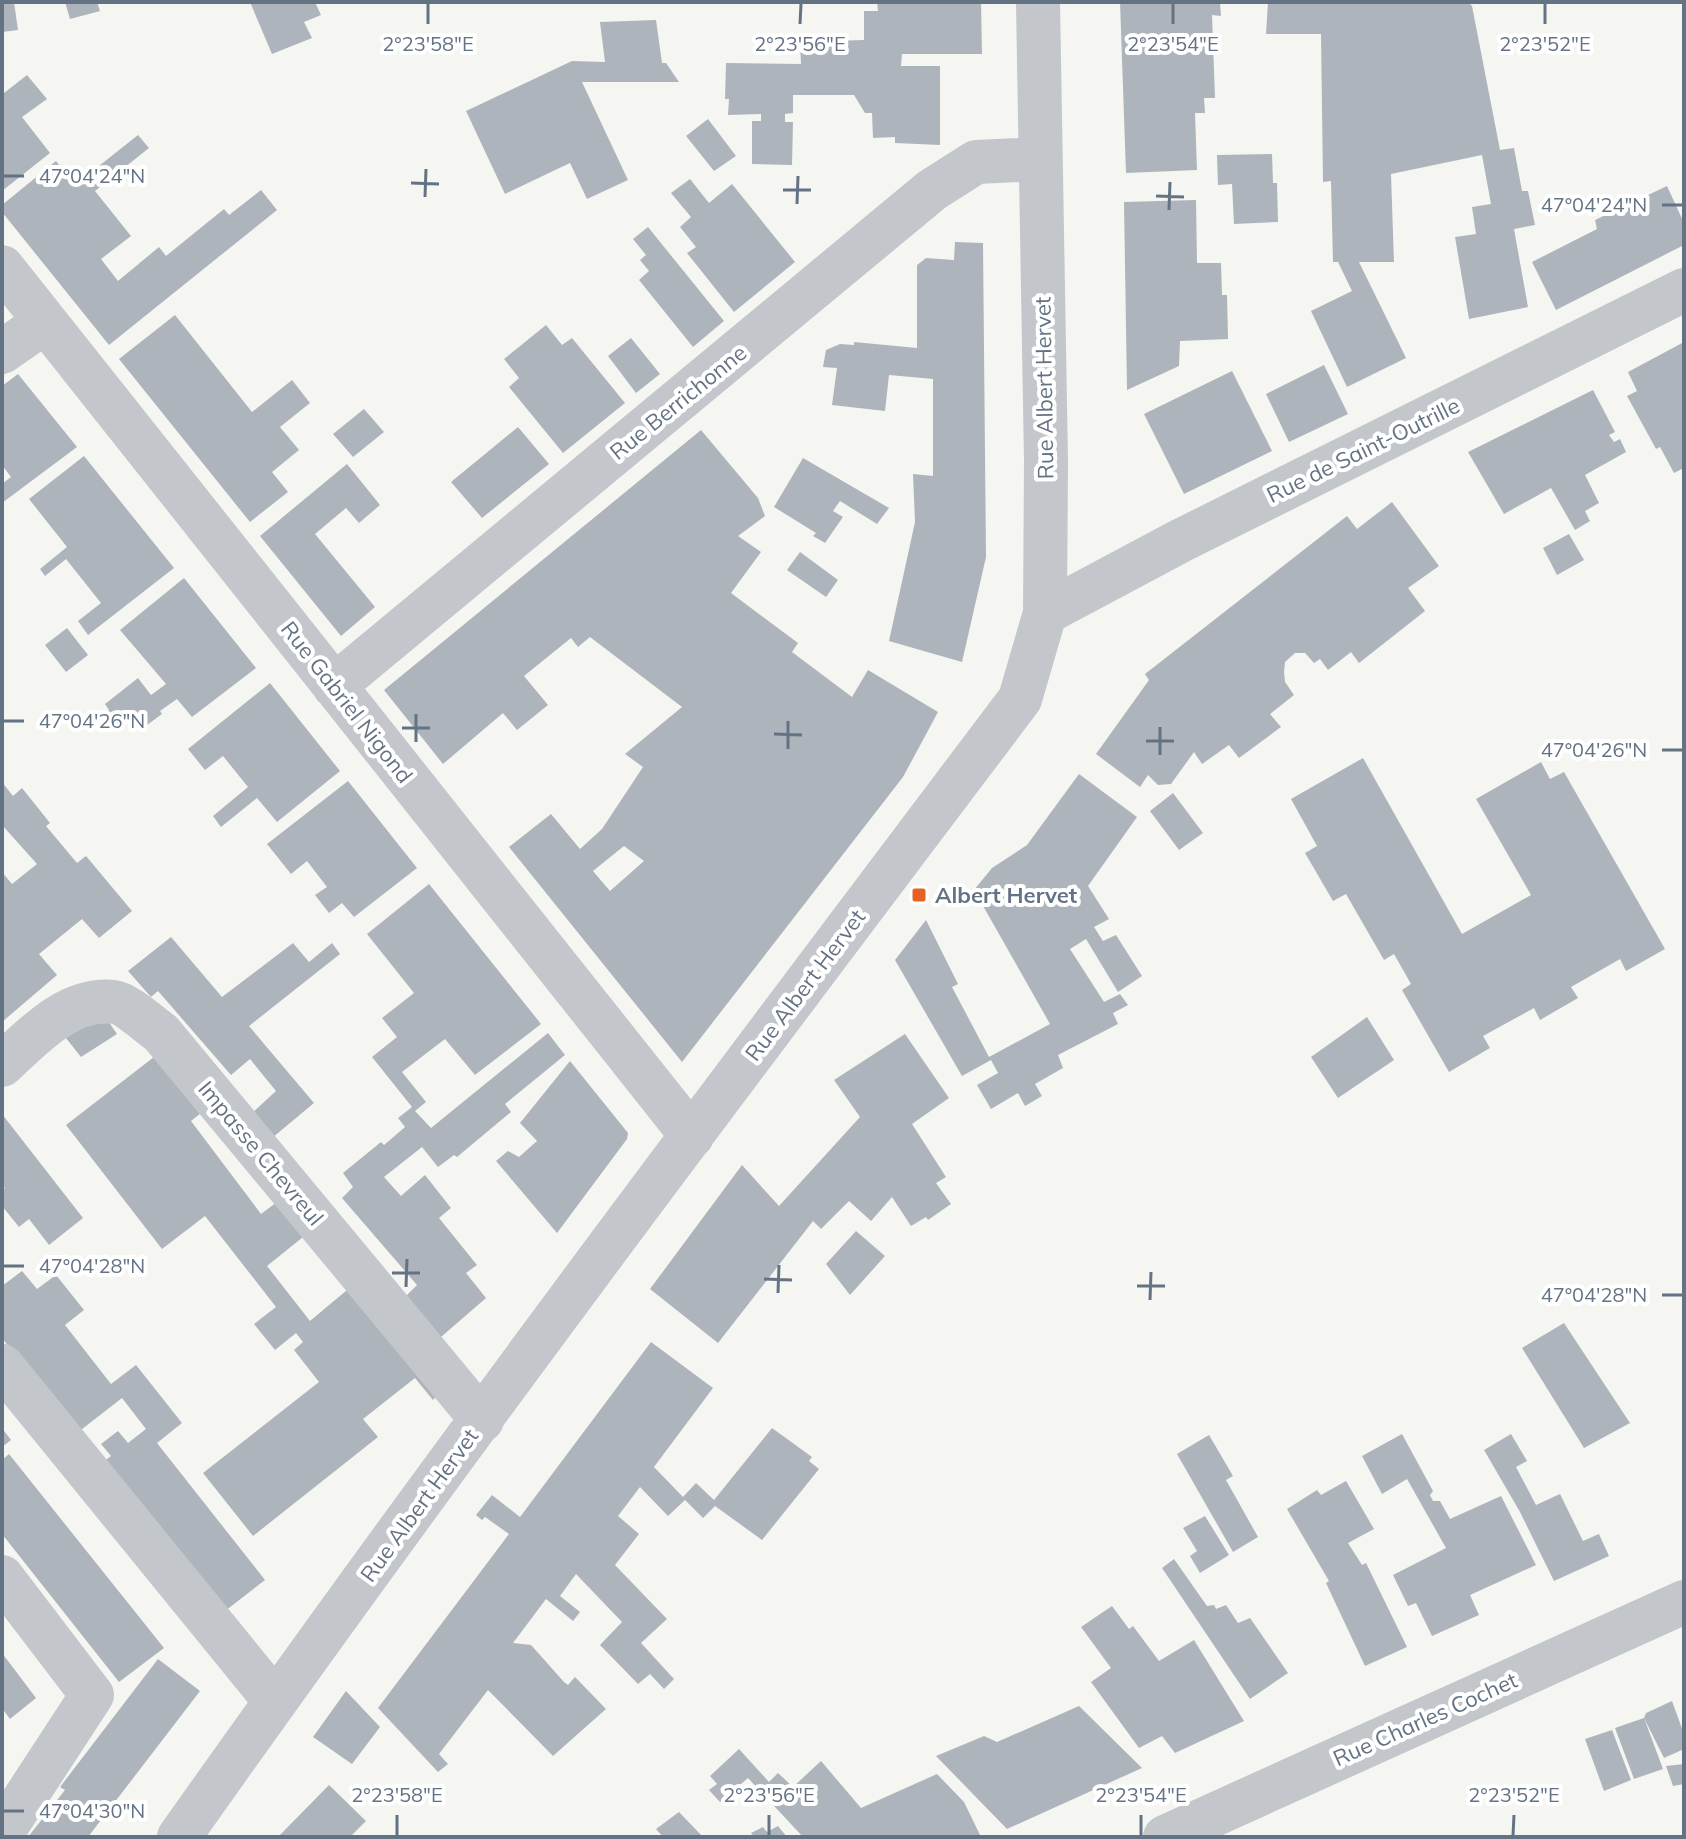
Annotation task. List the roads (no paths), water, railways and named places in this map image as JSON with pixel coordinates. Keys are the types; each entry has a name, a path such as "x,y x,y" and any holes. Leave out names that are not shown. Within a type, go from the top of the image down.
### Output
{"street":[{"name":"Rue Albert Hervet","path":"179,1837 482,1420 1020,699 1045,613 1046,461 1038,2"},
{"name":"Rue Berrichonne","path":"334,686 932,190 976,162 1040,159"},
{"name":"Rue Gabriel Nigond","path":"2,267 692,1136"},
{"name":"Rue de Saint-Outrille","path":"1045,613 1180,541 1684,290"},
{"path":"2,352 45,322"},
{"name":"Impasse Chevreul","path":"2,1065 48,1022 88,1004 117,1002 161,1033 482,1420"},
{"path":"2,1366 275,1701"},
{"path":"2,1577 92,1695 2,1833"},
{"name":"Rue Charles Cochet","path":"1165,1837 1684,1602"}],"place":[{"name":"Albert Hervet","path":"919,895"}]}
